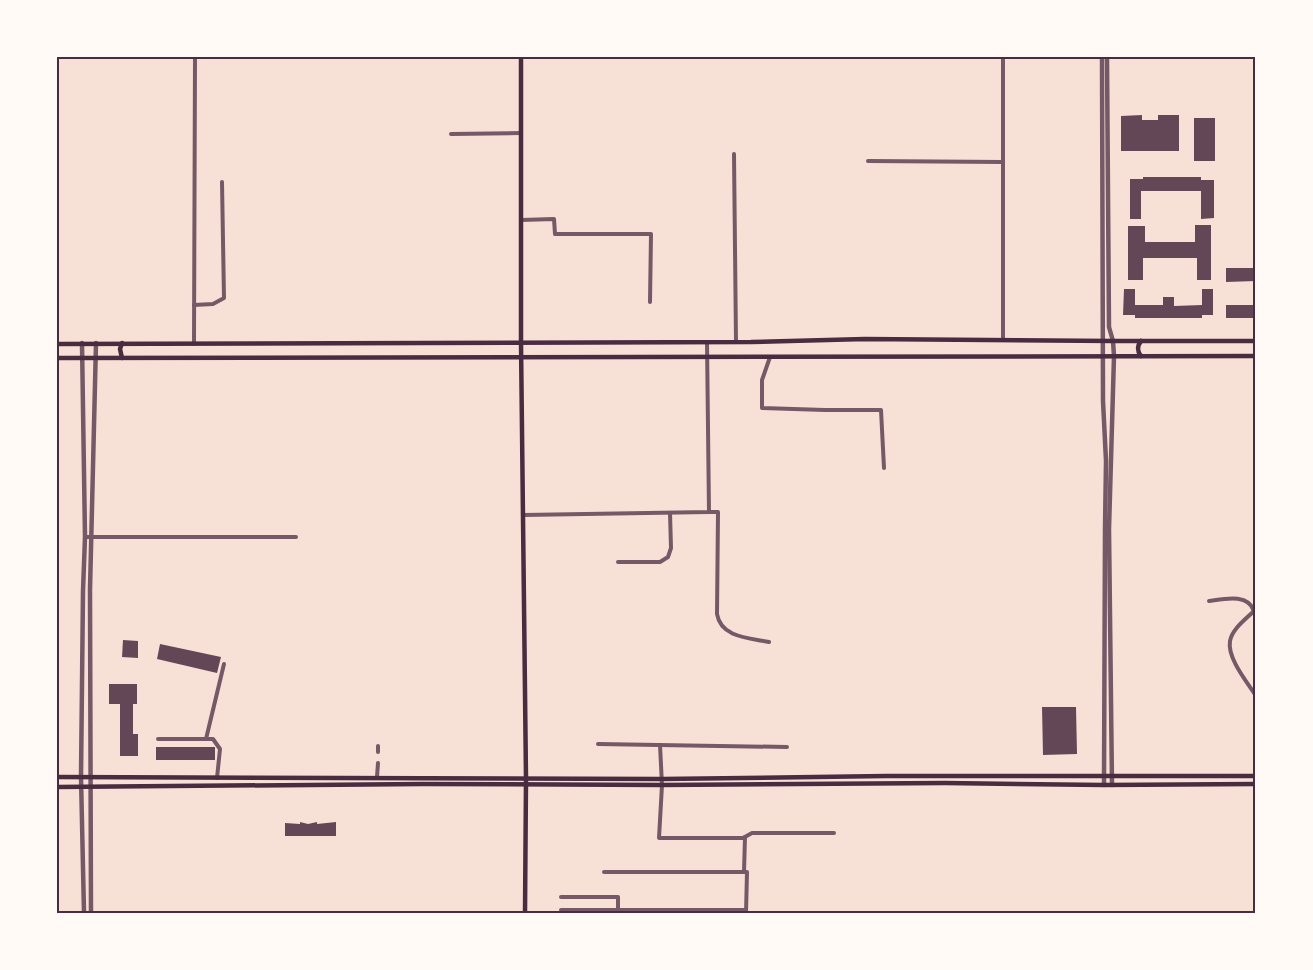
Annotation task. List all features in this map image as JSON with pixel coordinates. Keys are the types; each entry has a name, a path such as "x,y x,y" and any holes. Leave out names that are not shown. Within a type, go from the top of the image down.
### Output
{"main road":[{"path":"521,57 525,913"},
{"path":"57,344 736,342 865,339 1256,341"},
{"path":"1141,341 1138,347 1141,356"},
{"path":"122,344 119,352 122,358"},
{"path":"57,358 1256,356"},
{"path":"57,777 662,779 886,776 1256,776"},
{"path":"57,787 412,784 662,786 933,783 1256,784"}],"street":[{"path":"194,344 195,57"},
{"path":"1003,57 1003,340"},
{"path":"1102,57 1103,401 1106,461 1104,785"},
{"path":"1107,57 1109,327 1114,356 1110,529 1112,785"},
{"path":"451,134 521,133"},
{"path":"734,154 736,342"},
{"path":"868,162 1003,162"},
{"path":"194,305 213,304 224,298 222,182"},
{"path":"521,220 554,219 555,234 651,234 650,302"},
{"path":"707,342 709,512"},
{"path":"82,343 85,537 81,787 84,913"},
{"path":"91,913 90,590 96,343"},
{"path":"770,357 762,380 762,408 881,410 884,468"},
{"path":"523,515 718,512 718,621 727,632 769,642"},
{"path":"618,562 660,562 668,557 671,548 670,513"},
{"path":"85,537 296,537"},
{"path":"1209,601 1227,598 1245,600 1252,604 1255,611 1239,626 1230,639 1231,654 1256,696"},
{"path":"207,739 224,664"},
{"path":"158,739 213,739 220,749 217,778"},
{"path":"598,744 787,747"},
{"path":"660,745 662,786 659,838 743,838 752,833 834,833"},
{"path":"378,746 378,752"},
{"path":"377,777 378,763"},
{"path":"744,872 745,837"},
{"path":"561,910 746,912 747,872 604,872"},
{"path":"561,897 618,897 618,910"}],"building":[{"path":"1142,115 1142,120 1158,120 1158,115 1179,115 1179,151 1121,151 1121,116"},
{"path":"1194,118 1215,118 1215,161 1194,161"},
{"path":"1143,177 1201,177 1201,180 1214,180 1214,218 1201,219 1201,191 1141,191 1141,219 1130,219 1130,179 1143,179"},
{"path":"1195,225 1211,225 1211,280 1197,280 1197,258 1143,258 1143,280 1128,280 1128,226 1145,226 1145,242 1195,242"},
{"path":"1226,268 1256,268 1256,281 1226,282"},
{"path":"1124,289 1135,289 1135,305 1163,305 1163,297 1174,297 1174,306 1202,305 1202,289 1213,289 1213,315 1202,315 1202,318 1135,318 1135,315 1123,315"},
{"path":"1226,305 1256,305 1256,318 1226,318"},
{"path":"123,640 138,641 138,658 122,657"},
{"path":"160,644 221,657 217,673 157,659"},
{"path":"109,684 137,684 137,704 133,704 133,734 138,734 138,756 120,756 120,704 109,704"},
{"path":"1042,707 1076,707 1077,754 1043,755"},
{"path":"156,747 215,747 215,760 156,760"},
{"path":"300,822 308,824 317,822 317,824 336,822 336,836 285,836 285,823 300,824"}]}
